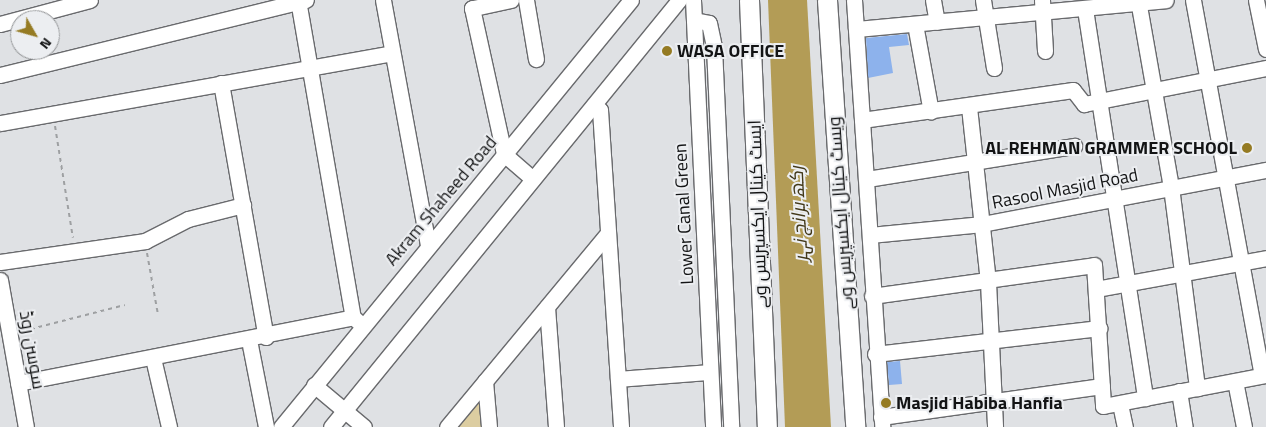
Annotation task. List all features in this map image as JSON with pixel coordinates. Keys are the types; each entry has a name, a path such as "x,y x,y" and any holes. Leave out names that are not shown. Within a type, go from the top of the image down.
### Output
{"main road":[{"name":"ایسٹ کینال ایکسپریس وے","path":"747,0 751,40 767,427"},
{"name":"ویسٹ کینال ایکسپریس وے","path":"826,0 855,427"}],"street":[{"path":"0,24 90,0"},
{"path":"384,0 428,246"},
{"path":"511,0 472,8 504,154 532,179"},
{"path":"526,0 536,59"},
{"name":"Akram Shaheed Road","path":"281,427 314,385 357,321 428,246 631,0"},
{"path":"331,427 679,0"},
{"name":"Lower Canal Green","path":"693,0 713,427"},
{"path":"854,0 867,178 875,354 881,422 993,399 1102,386"},
{"path":"933,0 937,22"},
{"path":"983,0 994,68"},
{"path":"856,29 986,17 1042,6 1085,10 1166,0"},
{"path":"872,296 988,282 1094,266 1103,406 1264,375 1241,263 1228,178 1193,0"},
{"path":"1256,0 1266,49"},
{"path":"0,75 301,1 308,68 357,321 18,383"},
{"path":"1138,2 1171,187 1197,388"},
{"path":"1042,6 1046,50"},
{"path":"1085,10 1112,200 1145,398"},
{"path":"694,20 709,23 714,47 731,427"},
{"path":"915,24 930,112"},
{"path":"0,123 52,112 392,53"},
{"path":"862,120 969,107 1073,90 1084,104 1153,88 1266,68"},
{"path":"221,83 266,337"},
{"path":"594,104 600,110 607,234 622,427"},
{"path":"969,107 988,282 995,427"},
{"path":"867,178 1074,146"},
{"name":"Rasool Masjid Road","path":"870,235 982,224 1266,170"},
{"path":"0,262 145,241 188,219 242,205"},
{"path":"446,427 607,234"},
{"path":"1096,289 1266,258"},
{"name":"سوسن روڈ","path":"0,280 26,427"},
{"path":"547,307 556,427"},
{"path":"875,354 1099,328"},
{"path":"249,340 266,427"},
{"path":"153,358 169,427"},
{"path":"618,379 710,372"},
{"path":"485,381 489,427"},
{"path":"1235,381 1244,427"},
{"path":"314,385 364,427"},
{"path":"1179,391 1186,427"},
{"path":"1120,404 1125,427"}],"path":[{"path":"52,112 75,250"},
{"path":"145,241 158,315"},
{"path":"10,334 125,305"}],"shaded area":[{"path":"483,397 486,427 457,427"}],"water":[{"name":"رکھ برانچ نہر","path":"768,0 807,0 831,427 785,427"}],"building":[{"path":"907,34 909,45 889,47 893,73 868,78 866,38"},
{"path":"900,361 902,384 889,385 887,362"}],"place":[{"name":"WASA OFFICE","path":"667,51"},
{"name":"AL REHMAN GRAMMER SCHOOL","path":"1247,148"},
{"name":"Masjid Habiba Hanfia","path":"886,403"}]}
